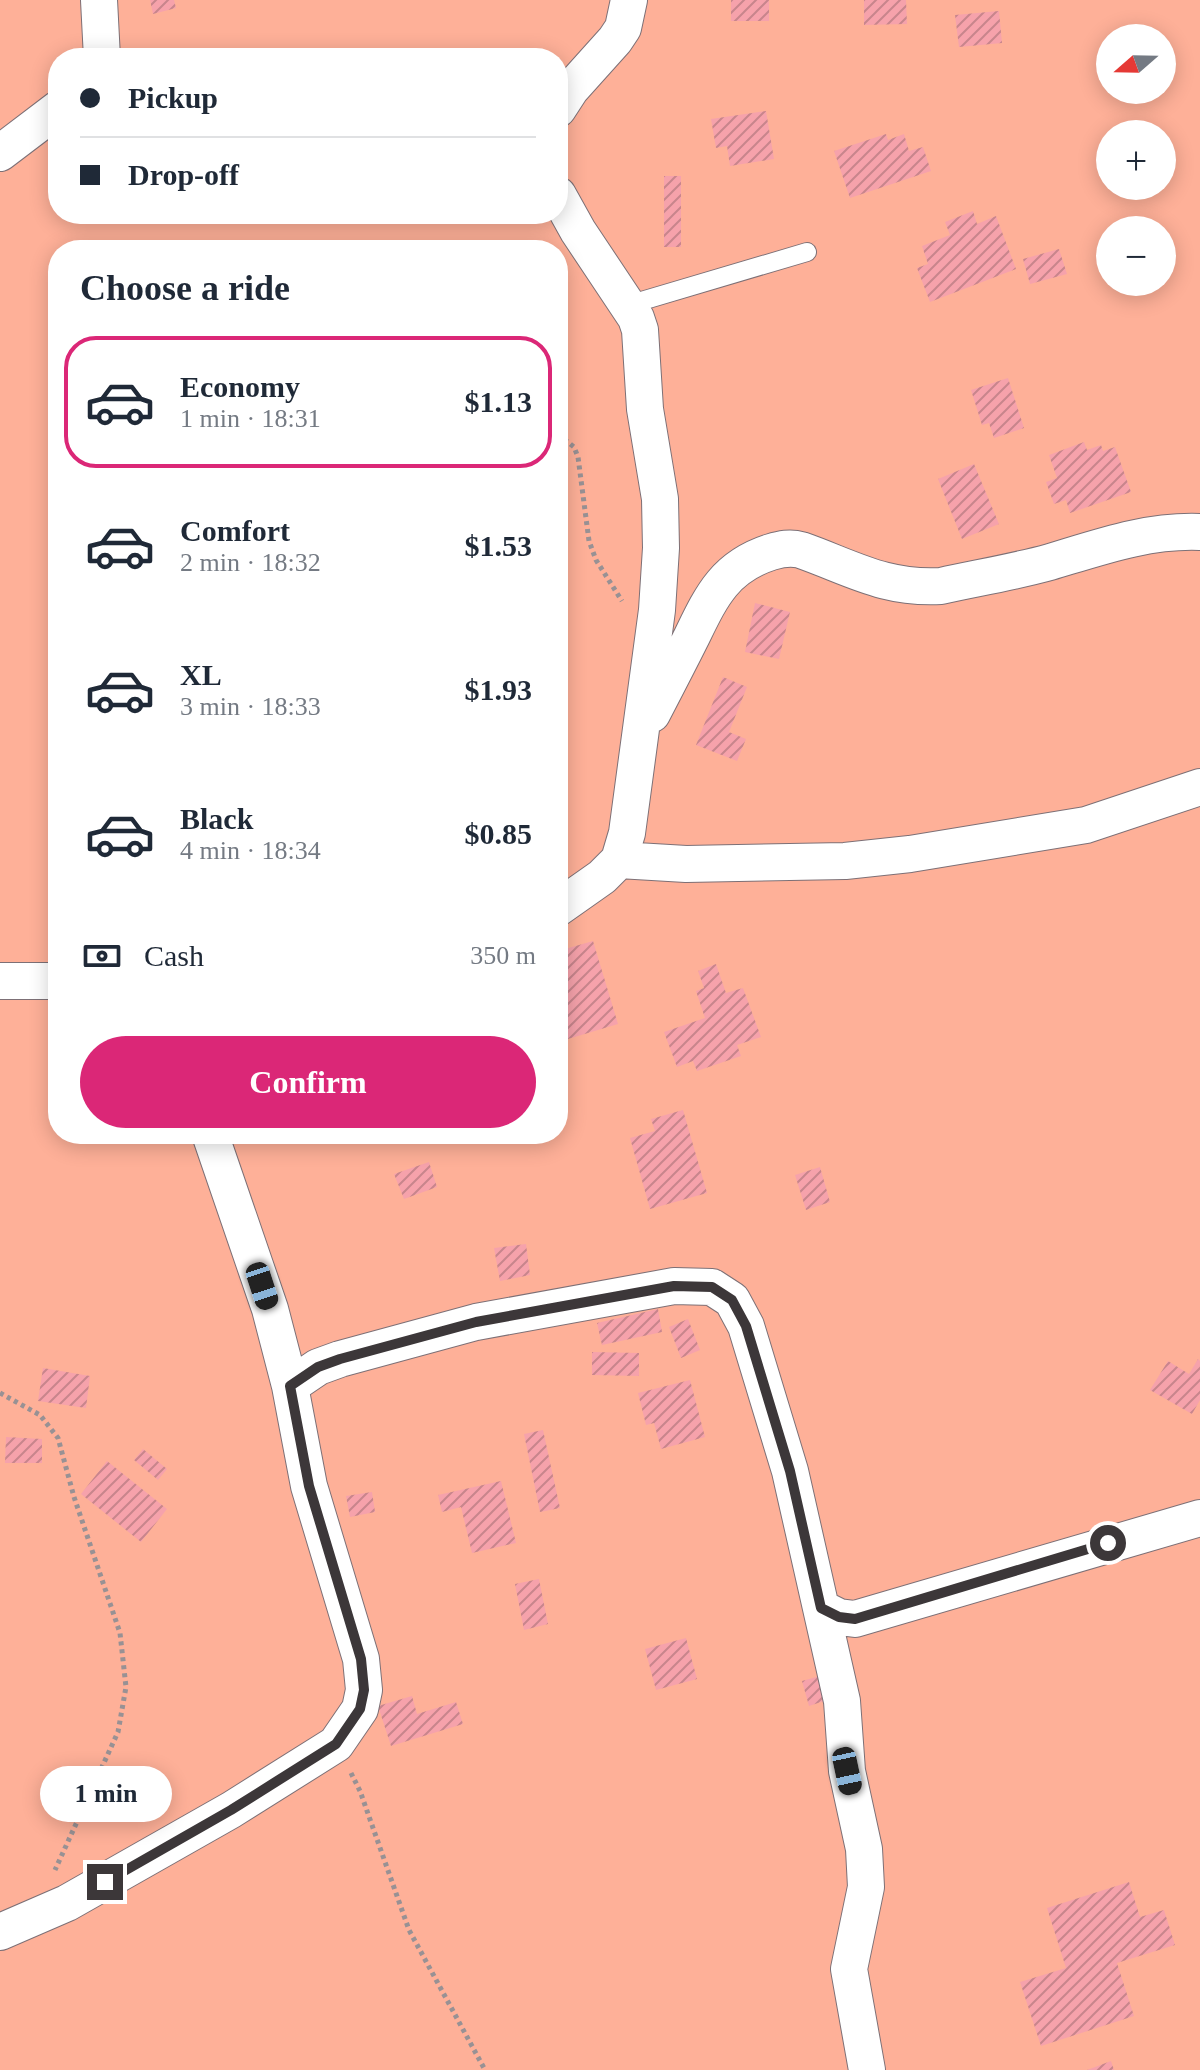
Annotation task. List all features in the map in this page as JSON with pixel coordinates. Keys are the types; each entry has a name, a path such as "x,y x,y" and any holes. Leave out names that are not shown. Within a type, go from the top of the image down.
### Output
{"street":[{"path":"99,0 101,48"},
{"path":"568,94 623,28 629,0"},
{"path":"0,153 48,117"},
{"path":"568,213 628,305 640,330 645,409 660,499 661,548 657,610 627,833 619,860 602,877 568,901"},
{"path":"640,737 709,599 724,580 758,556 783,548 797,549 896,585 924,587 941,586 1047,562 1129,538 1172,531 1200,532"},
{"path":"619,860 686,864 845,861 910,854 1086,825 1200,787"},
{"path":"0,981 48,981"},
{"path":"12,1927 124,1872 336,1744 360,1709 364,1690 361,1659 309,1486 290,1386 270,1309 213,1144"},
{"path":"290,1386 318,1367 340,1359 476,1322 674,1286 712,1287 732,1300 746,1326 790,1471 842,1701 847,1771 864,1849 866,1887 849,1969 867,2070"},
{"path":"821,1608 839,1617 855,1619 1200,1518"}],"lane":[{"path":"628,305 807,252"}],"path":[{"path":"568,442 578,457 582,501 589,541 596,560 650,650"},
{"path":"0,1393 40,1415 58,1438 74,1497 120,1633 126,1687 118,1732 51,1879 12,1927"},
{"path":"336,1744 360,1791 409,1930 485,2070"}],"shaded area":[{"path":"0,0 1200,0 1200,2070 0,2070"}],"building":[{"path":"150,0 174,0 176,8 153,14"},
{"path":"731,0 769,0 769,21 731,21"},
{"path":"864,0 906,0 907,24 864,25"},
{"path":"999,11 1002,43 959,47 955,15"},
{"path":"766,111 774,159 730,166 727,146 716,148 711,119"},
{"path":"886,134 888,140 904,134 909,151 923,147 931,171 850,198 834,151"},
{"path":"664,176 681,176 681,247 664,247"},
{"path":"973,211 977,224 996,216 1016,269 930,302 917,268 928,264 922,246 950,235 945,222"},
{"path":"1059,249 1067,274 1030,284 1023,259"},
{"path":"1008,378 1024,428 994,438 989,423 982,425 971,390"},
{"path":"1084,442 1087,450 1101,445 1103,451 1115,447 1131,492 1070,513 1066,500 1054,504 1046,482 1057,478 1049,455"},
{"path":"974,464 999,524 962,539 938,479"},
{"path":"755,603 790,612 779,659 745,652"},
{"path":"723,677 747,687 729,732 746,739 737,761 696,745"},
{"path":"593,941 618,1024 568,1039 568,948"},
{"path":"716,964 726,993 743,988 761,1037 737,1045 741,1056 697,1071 693,1061 677,1067 664,1032 705,1018 696,991 704,988 698,971"},
{"path":"683,1110 707,1193 650,1209 630,1138 655,1131 651,1119"},
{"path":"429,1162 437,1187 404,1199 394,1174"},
{"path":"820,1167 830,1202 806,1210 795,1175"},
{"path":"526,1244 530,1275 500,1281 494,1248"},
{"path":"658,1309 662,1332 602,1345 597,1323"},
{"path":"688,1319 700,1350 681,1358 669,1327"},
{"path":"592,1352 639,1353 639,1376 592,1375"},
{"path":"1198,1359 1200,1400 1192,1414 1150,1390 1168,1361 1189,1374"},
{"path":"43,1368 90,1376 86,1408 38,1401"},
{"path":"690,1380 705,1437 661,1449 654,1423 646,1425 638,1393"},
{"path":"543,1430 560,1508 540,1512 524,1434"},
{"path":"6,1437 42,1439 42,1463 5,1463"},
{"path":"143,1449 167,1469 158,1480 134,1460"},
{"path":"107,1461 167,1509 141,1542 81,1494"},
{"path":"501,1481 516,1543 472,1553 461,1507 442,1512 438,1495"},
{"path":"372,1492 375,1512 350,1517 346,1496"},
{"path":"539,1579 548,1624 524,1630 515,1584"},
{"path":"686,1638 697,1679 656,1690 645,1649"},
{"path":"827,1674 833,1698 809,1706 802,1681"},
{"path":"412,1696 417,1714 456,1702 463,1724 391,1746 378,1706"},
{"path":"1129,1882 1140,1917 1164,1910 1175,1945 1117,1963 1134,2016 1041,2046 1020,1982 1066,1968 1047,1908"},
{"path":"1111,2061 1114,2070 1087,2070"}],"route":[{"path":"105,1882 231,1810 336,1744 360,1709 364,1690 361,1659 309,1486 290,1386 318,1367 340,1359 476,1322 674,1286 712,1287 732,1300 746,1326 790,1471 821,1608 839,1617 855,1619 1108,1543"}]}
